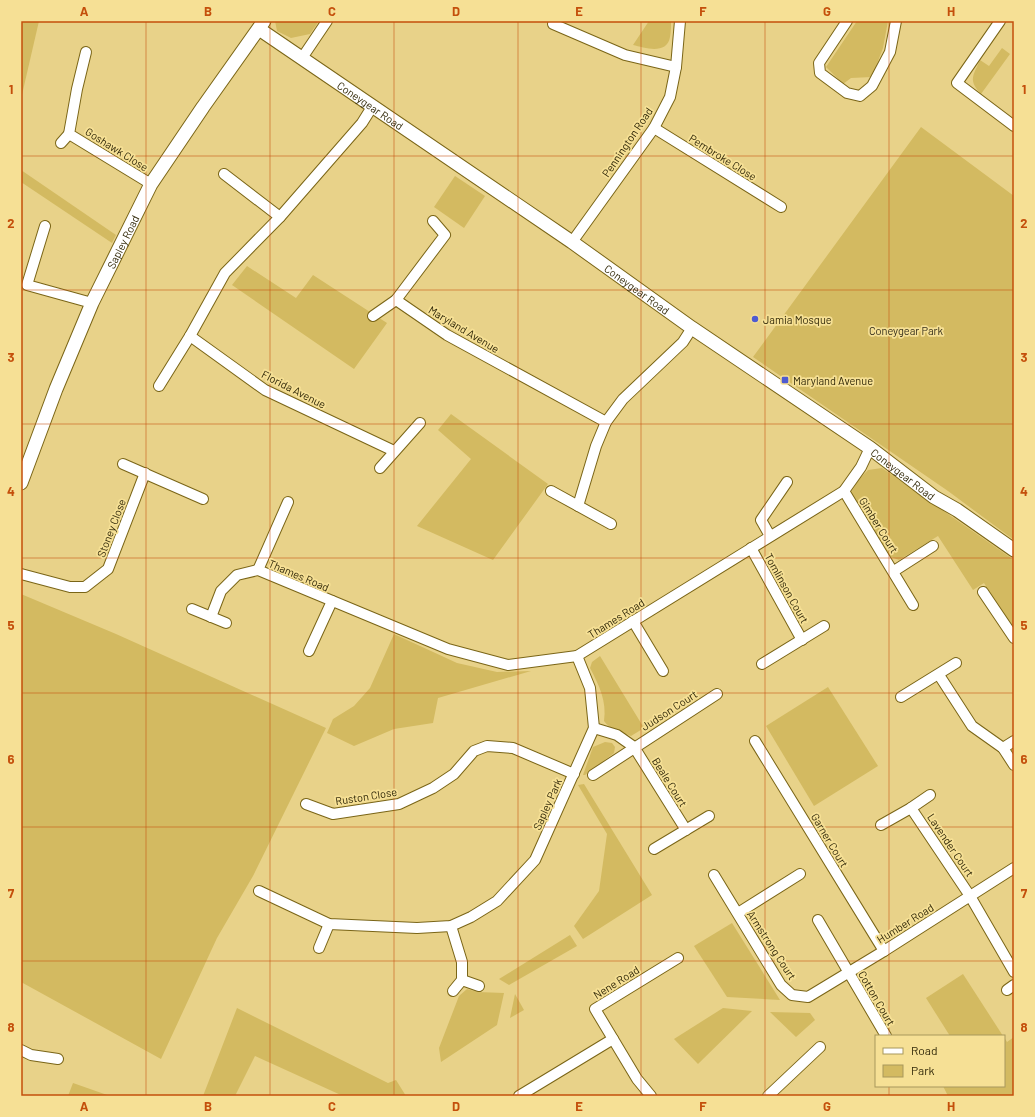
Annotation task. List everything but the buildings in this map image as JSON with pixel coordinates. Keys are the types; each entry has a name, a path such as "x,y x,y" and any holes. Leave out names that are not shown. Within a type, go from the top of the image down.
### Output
{"street":[{"path":"302,58 327,21"},
{"name":"Pennington Road","path":"572,242 654,128 670,97 676,66 680,21"},
{"path":"847,21 819,63 820,73 847,93 860,96 872,86 890,52 896,21"},
{"path":"1000,21 957,83 1014,126"},
{"path":"553,24 625,55 676,66"},
{"name":"Coneygear Road","path":"262,25 302,58 572,242 692,328 870,448 934,497 957,510 1014,550"},
{"name":"Sapley Road","path":"21,483 56,389 92,303 152,184 203,107 262,25"},
{"name":"Goshawk Close","path":"61,143 69,134 76,89 86,52"},
{"path":"159,386 190,336 225,273 280,217 362,123 372,106"},
{"name":"Pembroke Close","path":"654,128 781,207"},
{"name":"Goshawk Close","path":"69,134 152,184"},
{"path":"224,174 280,217"},
{"path":"373,316 396,300 445,235 433,221"},
{"path":"45,226 27,284 92,303"},
{"name":"Maryland Avenue","path":"396,300 447,335 606,422"},
{"path":"578,506 596,446 606,422 623,399 683,342 692,328"},
{"name":"Florida Avenue","path":"190,336 265,390 394,451"},
{"path":"380,468 420,423"},
{"name":"Thames Road","path":"211,617 221,591 237,575 258,570 448,649 508,665 577,656 844,491 861,467 870,448"},
{"path":"123,464 203,499"},
{"name":"Stoney Close","path":"21,574 70,587 85,587 108,569 145,473"},
{"path":"770,536 761,520 787,482"},
{"path":"551,491 611,524"},
{"name":"Gimber Court","path":"844,491 913,604"},
{"name":"Thames Road","path":"258,570 288,502"},
{"name":"Gimber Court","path":"894,571 933,546"},
{"name":"Tomlinson Court","path":"751,548 802,640"},
{"path":"983,592 1014,638"},
{"name":"Thames Road","path":"309,651 332,601"},
{"path":"192,608 226,623"},
{"path":"634,621 663,671"},
{"name":"Tomlinson Court","path":"762,664 824,626"},
{"name":"Sapley Park","path":"259,891 329,924 416,928 451,926 471,917 497,901 535,860 594,728 590,688 577,656"},
{"path":"901,697 939,675 956,663"},
{"path":"939,675 972,726 1003,748 1014,765"},
{"name":"Judson Court","path":"634,747 717,694"},
{"name":"Beale Court","path":"594,728 616,735 634,747 686,830"},
{"name":"Garner Court","path":"756,741 884,951"},
{"path":"1003,748 1014,741"},
{"name":"Ruston Close","path":"306,804 333,814 399,804 433,788 454,774 474,751 487,746 513,748 574,774"},
{"path":"593,774 634,747"},
{"name":"Lavender Court","path":"881,825 930,795"},
{"name":"Lavender Court","path":"911,808 970,896 1014,972"},
{"path":"654,849 709,816"},
{"name":"Humber Road","path":"808,997 884,951 1014,868"},
{"name":"Armstrong Court","path":"738,914 800,874"},
{"name":"Armstrong Court","path":"714,875 782,985 792,995 808,997"},
{"path":"818,920 849,972"},
{"path":"319,948 329,924"},
{"path":"451,926 462,962 462,980 453,991"},
{"name":"Nene Road","path":"651,1096 637,1079 595,1009 678,958"},
{"name":"Cotton Court","path":"849,972 885,1035"},
{"path":"462,980 479,986"},
{"path":"519,1096 613,1038"},
{"path":"768,1096 820,1046"},
{"path":"21,1050 31,1055 58,1059"}],"green space":[{"path":"21,21 39,21 21,99"},
{"path":"275,21 319,21 310,34 291,38 277,31"},
{"path":"649,21 671,21 670,37 665,46 649,49 633,45"},
{"path":"857,21 888,21 883,48 872,77 851,78 843,84 826,67"},
{"path":"1002,48 1010,54 981,94 974,85 973,81 975,70 980,60 989,66"},
{"name":"Coneygear Park","path":"921,127 1014,196 1014,540 948,491 753,357"},
{"path":"21,170 116,235 112,243 21,182"},
{"path":"455,176 485,196 464,228 434,207"},
{"path":"247,266 296,298 313,275 387,323 354,369 232,285"},
{"path":"451,414 548,484 493,560 417,526 471,459 438,430"},
{"path":"882,468 1014,560 1014,630 984,583 973,590 938,536 899,560 891,557 850,494 859,479 868,470"},
{"path":"21,594 116,634 326,728 253,876 217,938 161,1059 21,982"},
{"path":"394,634 457,663 497,672 531,671 438,698 433,723 394,729 354,746 327,733 333,719 354,706 370,688"},
{"path":"600,656 644,728 631,736 613,729 604,721 605,714 603,700 590,668 592,662"},
{"path":"828,687 878,766 814,806 766,726"},
{"path":"605,742 612,743 615,747 614,753 583,775 593,747"},
{"path":"584,784 652,895 583,939 574,926 599,891 607,834 578,785"},
{"path":"732,923 780,1000 727,997 694,946"},
{"path":"570,935 577,946 509,985 499,979"},
{"path":"963,974 1002,1035 949,1035 926,998"},
{"path":"467,989 478,992 504,993 497,1025 441,1062 439,1048 459,996"},
{"path":"515,994 524,1010 510,1018"},
{"path":"237,1008 388,1083 396,1080 406,1096 343,1096 255,1056 235,1096 203,1096"},
{"path":"723,1008 752,1011 698,1064 674,1039"},
{"path":"770,1012 810,1013 815,1020 796,1037"},
{"path":"1014,1037 1014,1096 948,1096 944,1087 1005,1087 1005,1039 1007,1042"},
{"path":"73,1083 110,1096 68,1096"}],"place":[{"name":"Jamia Mosque","path":"755,319"},
{"name":"Maryland Avenue","path":"785,380"}]}
